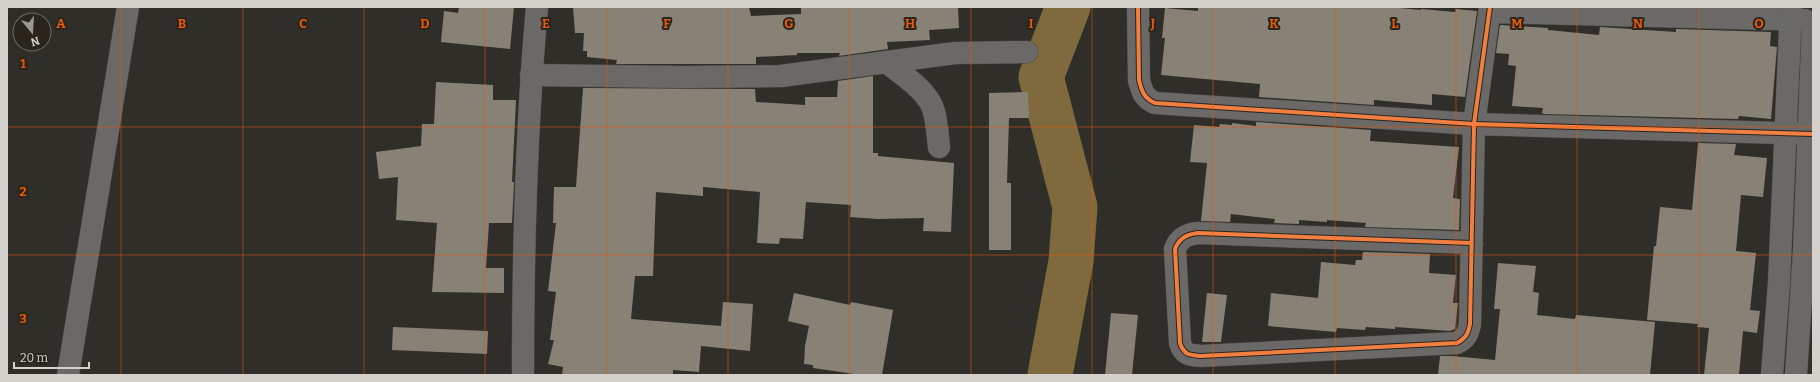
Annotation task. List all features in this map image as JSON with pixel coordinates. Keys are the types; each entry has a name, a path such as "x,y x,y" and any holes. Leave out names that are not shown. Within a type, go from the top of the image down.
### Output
{"street":[{"path":"68,375 128,7"},
{"path":"523,375 523,316 531,75 538,7"},
{"path":"1138,7 1139,80 1142,92 1147,99 1155,103 1474,124 1810,134"},
{"path":"1472,243 1198,233 1188,234 1178,241 1175,249 1180,343 1182,350 1188,354 1200,356 1457,344 1468,334 1472,243 1474,124 1490,10 1791,13 1813,20"},
{"path":"1772,375 1779,282 1784,134 1791,13"},
{"path":"1802,368 1808,251 1813,24"},
{"path":"531,75 683,78 781,76 955,53 1027,52"},
{"path":"886,62 914,84 928,99 934,117 939,147"}],"building":[{"path":"459,7 514,7 510,49 441,42 444,11 458,13"},
{"path":"573,7 749,7 751,16 801,14 801,7 958,7 959,28 929,30 930,40 887,42 888,49 839,56 840,53 797,53 797,55 756,57 756,64 616,64 617,60 587,57 587,51 583,51 584,33 575,33"},
{"path":"1198,7 1389,7 1455,12 1456,9 1477,11 1465,97 1432,94 1432,105 1374,100 1374,105 1259,97 1260,84 1161,75 1165,38 1162,38 1165,8 1198,11"},
{"path":"1500,25 1548,28 1548,30 1599,35 1600,27 1676,32 1676,29 1771,32 1770,46 1777,47 1771,119 1739,116 1738,119 1544,114 1542,113 1543,108 1512,106 1516,66 1508,65 1509,54 1496,53"},
{"path":"873,76 873,153 878,153 878,156 954,163 951,232 923,231 924,218 878,219 850,217 851,205 806,202 803,239 780,238 779,244 757,243 760,192 703,187 703,196 656,192 653,276 635,276 631,319 721,326 723,302 753,304 750,351 701,346 699,372 673,370 673,375 562,375 563,367 548,364 554,340 550,340 556,292 548,291 556,223 553,223 554,187 576,187 583,88 755,89 756,102 805,105 805,97 837,97 838,81"},
{"path":"436,82 493,85 493,100 516,100 512,182 514,182 512,223 489,223 486,268 504,268 504,293 432,292 437,223 396,220 398,177 379,179 376,152 421,146 422,124 434,124"},
{"path":"1028,92 1029,118 1009,118 1007,183 1011,183 1011,250 989,250 989,93"},
{"path":"1256,122 1371,130 1370,141 1459,147 1453,198 1460,199 1459,230 1365,227 1366,223 1327,220 1327,222 1299,220 1299,224 1274,223 1275,219 1231,214 1230,222 1201,221 1207,163 1190,162 1194,125 1219,127 1220,124 1232,125 1232,123 1256,126"},
{"path":"1698,143 1736,144 1734,155 1767,158 1763,197 1741,195 1736,251 1756,253 1750,310 1760,311 1757,333 1743,331 1739,375 1704,375 1709,328 1697,327 1698,324 1647,320 1654,246 1656,246 1660,207 1692,210"},
{"path":"1363,252 1430,254 1429,273 1456,275 1453,303 1458,303 1455,329 1450,331 1395,327 1395,329 1366,327 1365,330 1337,328 1336,332 1268,326 1271,293 1318,298 1321,262 1355,265 1356,260 1362,260"},
{"path":"1498,263 1536,266 1533,292 1539,293 1537,315 1575,319 1576,315 1655,322 1650,375 1438,375 1440,356 1495,360 1500,309 1494,309"},
{"path":"794,293 850,305 851,302 893,310 882,375 861,375 813,368 813,365 804,364 805,346 809,326 788,321"},
{"path":"1207,293 1227,295 1221,342 1202,342"},
{"path":"1111,313 1138,315 1132,375 1105,375"},
{"path":"393,327 488,331 487,354 392,350"}],"waterway":[{"path":"1050,375 1071,261 1075,207 1041,77 1068,7"}],"cycle path":[{"path":"1138,7 1139,80 1144,94 1148,99 1155,103 1474,124 1490,7"},
{"path":"1472,243 1198,233 1190,234 1181,239 1175,249 1180,343 1183,350 1188,354 1201,356 1457,343 1463,339 1470,324 1474,124 1813,134"}]}
